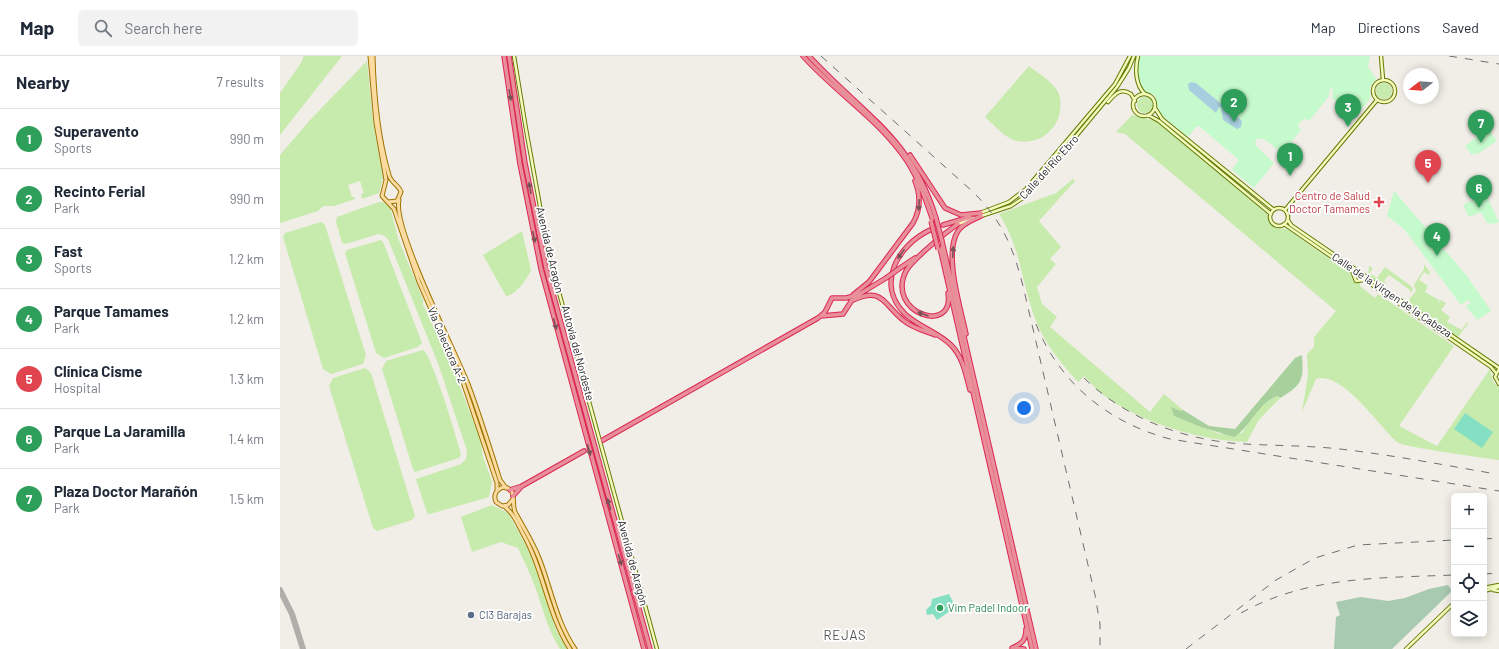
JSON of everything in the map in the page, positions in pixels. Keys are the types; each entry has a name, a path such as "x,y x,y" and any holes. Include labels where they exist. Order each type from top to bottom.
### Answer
{"highway":[{"name":"Autovía del Nordeste","path":"504,56 522,172 541,269 644,649"},
{"name":"Autovía del Nordeste","path":"509,56 527,171 546,268 650,649"},
{"path":"803,56 894,144 913,171 942,241 1036,649"},
{"path":"809,56 888,131 912,158 945,208 961,215 981,215"},
{"path":"888,131 916,169 930,199 933,220 939,249 949,301 942,312 933,316 926,316 916,311 909,304 904,294 903,285 905,274 911,264 934,244 958,224"},
{"path":"603,440 818,318 832,314 837,316 843,314 850,299 878,272 913,224 919,209 920,201 916,183 894,144"},
{"path":"973,373 953,269 952,249 959,229 968,221 981,215"},
{"path":"943,225 971,216"},
{"path":"930,230 912,242 899,256 893,269 892,284 896,300 906,314 947,342 961,360 981,428"},
{"path":"850,299 886,278 934,244"},
{"path":"939,249 1032,649"},
{"path":"818,318 828,307 832,298 838,297 850,299 868,294 880,297 907,323 947,342"},
{"path":"843,298 847,306"},
{"path":"828,307 832,314"},
{"path":"510,490 522,486 584,451"},
{"path":"513,498 522,486"},
{"path":"1020,595 1026,634 1021,643 1012,648 1024,649"}],"main road":[{"path":"370,56 376,123 386,180 382,191 382,196 388,202 395,202 399,200 401,195 400,190 389,177 375,87 373,56"},
{"name":"Avenida de Aragón","path":"514,56 549,256 657,649"},
{"name":"Calle del Río Ebro","path":"958,224 1009,202 1026,189 1115,84 1130,56"},
{"name":"Calle del Río Ebro","path":"958,224 971,216 981,215 1011,206 1026,196 1117,87 1129,68 1134,56"},
{"path":"1138,56 1137,78 1139,87 1145,94 1152,97 1155,108 1162,119 1274,210"},
{"path":"1382,56 1383,80"},
{"path":"1383,80 1393,84 1395,94 1392,99 1386,102 1377,100 1374,96 1373,88 1377,82 1383,80"},
{"path":"1092,118 1118,92 1124,90 1130,93 1135,101"},
{"path":"1145,94 1139,96 1135,101 1134,108 1138,113 1148,115 1159,121 1271,214 1271,218 1275,224 1284,224 1288,220 1288,215 1285,210 1280,208 1274,210 1271,214"},
{"path":"1285,210 1377,100"},
{"path":"1148,115 1155,108"},
{"path":"385,186 395,184"},
{"name":"Vía Colectora A-2","path":"399,200 397,207 422,280 468,384 500,480 506,488"},
{"name":"Vía Colectora A-2","path":"388,202 394,209 419,282 463,382 497,483 497,490"},
{"name":"Calle de la Virgen de la Cabeza","path":"1288,220 1291,225 1491,367 1496,373"},
{"name":"Calle de la Virgen de la Cabeza","path":"1284,224 1353,273 1365,279 1499,368"},
{"path":"1499,368 1495,379 1499,384"},
{"path":"570,649 554,617 533,553 513,516 504,506 496,502 495,495 497,490 506,488 510,490 513,498 513,507 539,556 561,623 575,649"},
{"path":"504,506 510,504 513,498"},
{"path":"1487,590 1499,586"},
{"path":"1487,589 1499,586"},
{"path":"1490,589 1499,591"},
{"path":"1406,649 1451,606"}],"green space":[{"path":"304,56 342,56 280,135 280,93 301,63"},
{"path":"1140,56 1370,56 1368,67 1376,79 1370,87 1370,99 1356,116 1332,98 1333,88 1330,89 1329,96 1309,121 1305,119 1300,122 1298,126 1301,130 1282,153 1264,139 1257,139 1255,143 1257,147 1274,163 1254,188 1232,170 1239,160 1199,126 1196,127 1188,137 1160,114 1155,96 1145,92 1141,88 1138,79 1138,64"},
{"path":"367,61 373,121 383,178 379,193 362,199 361,194 364,193 360,181 348,185 352,197 355,199 334,206 323,206 318,211 280,223 280,155 310,120"},
{"path":"1029,66 1048,80 1057,90 1061,106 1058,118 1051,130 1039,139 1025,142 1013,140 1004,135 985,117"},
{"path":"1384,83 1391,88 1392,91 1387,98 1384,99 1377,94 1376,91 1381,84"},
{"path":"1145,97 1151,99 1153,105 1151,111 1145,113 1139,111 1137,105 1139,99"},
{"path":"1132,115 1156,121 1266,211 1272,225 1278,228 1287,229 1351,274 1354,281 1360,283 1360,286 1375,298 1378,294 1454,346 1399,426 1437,446 1490,369 1493,382 1499,387 1499,460 1428,449 1397,442 1348,391 1337,383 1326,379 1316,379 1302,412 1308,375 1307,354 1314,347 1314,337 1336,311 1125,134 1116,132"},
{"path":"1488,129 1497,141 1476,155 1475,153 1472,155 1465,146"},
{"path":"1073,179 1075,181 1039,221 1061,247 1050,259 1056,264 1037,287 1042,304 1057,317 1050,327 1150,412 1164,394 1183,410 1174,416 1220,434 1242,433 1262,406 1272,398 1278,396 1280,398 1258,421 1247,442 1230,441 1193,434 1174,429 1137,415 1106,397 1084,376 1078,382 1059,360 1048,344 1043,336 1030,304 1012,239 999,214 1056,193"},
{"path":"1394,191 1467,276 1491,311 1477,320 1466,306 1471,303 1468,300 1461,305 1404,229 1387,216"},
{"path":"1483,195 1484,198 1487,197 1499,222 1492,224 1487,223 1481,212 1469,217 1463,205"},
{"path":"379,202 383,202 390,207 398,238 423,300 423,304 451,364 480,438 483,457 492,481 489,497 430,514 427,513 416,479 461,464 466,459 467,451 439,366 388,239 383,235 378,234 346,244 342,243 336,222 337,217"},
{"path":"321,222 325,225 366,355 363,364 331,374 323,369 283,237 285,233"},
{"path":"522,231 531,270 527,278 517,290 506,296 483,255"},
{"path":"381,240 384,244 422,343 418,347 384,358 376,353 345,253 347,250"},
{"path":"1424,264 1430,272 1429,275 1424,272 1419,280 1428,286 1425,292 1439,300 1440,299 1438,304 1441,300 1446,303 1441,310 1450,317 1447,322 1462,330 1467,322 1468,324 1458,337 1407,302 1416,291 1414,285 1424,269"},
{"path":"1369,266 1373,268 1370,273 1377,278 1385,267 1411,286 1413,289 1411,293 1410,290 1389,275 1384,281 1386,283 1384,286 1368,276"},
{"path":"423,350 427,355 438,381 461,454 459,458 415,472 382,369 386,361"},
{"path":"1302,355 1302,376 1297,385 1280,398 1278,396 1271,399 1260,409 1240,433 1234,437 1201,427 1174,416 1171,407 1180,411 1183,410 1209,426 1235,429 1295,358"},
{"path":"365,368 371,373 415,516 412,520 377,531 373,528 329,386 333,378"},
{"path":"1465,413 1493,432 1482,448 1454,429"},
{"path":"492,505 508,513 527,547 536,566 556,630 567,649 560,649 551,633 536,588 518,548 501,542 472,552 461,517"},
{"path":"1448,585 1451,592 1392,649 1334,649 1336,617 1340,615 1336,602 1361,597 1388,601 1405,598 1429,589"},
{"name":"Vim Padel Indoor","path":"949,594 953,602 950,611 937,620 933,614 927,615 926,610 931,605 932,599"}],"water":[{"path":"1191,82 1196,83 1242,121 1241,127 1237,129 1223,120 1221,107 1219,107 1216,113 1189,90 1188,84"}],"taxiway":[{"path":"280,590 292,614 303,649"}],"tunnel":[{"path":"584,451 602,441"}],"railway":[{"path":"821,56 972,191 991,213 1005,235 1015,259 1023,286 1095,595 1100,624 1100,649"},
{"path":"1449,56 1499,64"},
{"path":"1036,324 1058,365 1072,382 1089,398 1107,411 1127,423 1148,432 1170,439 1499,491"},
{"path":"1084,378 1099,391 1133,414 1171,430 1190,436 1231,443 1360,451 1496,474"},
{"path":"1487,539 1499,538"},
{"path":"1186,649 1276,580 1315,558 1358,545 1451,540"},
{"path":"1487,574 1499,573"},
{"path":"1241,613 1266,601 1292,592 1345,581 1451,575"}],"place":[{"name":"Recinto Ferial","path":"1234,122"},
{"name":"Fast","path":"1348,127"},
{"name":"Plaza Doctor Marañón","path":"1481,143"},
{"name":"Superavento","path":"1290,176"},
{"name":"Clínica Cisme","path":"1428,183"},
{"name":"Centro de Salud Doctor Tamames","path":"1379,202"},
{"name":"Parque La Jaramilla","path":"1479,208"},
{"name":"Parque Tamames","path":"1437,256"},
{"name":"Vim Padel Indoor","path":"940,608"},
{"name":"CI3 Barajas","path":"471,615"}],"district":[{"name":"REJAS","path":"845,635"}]}
